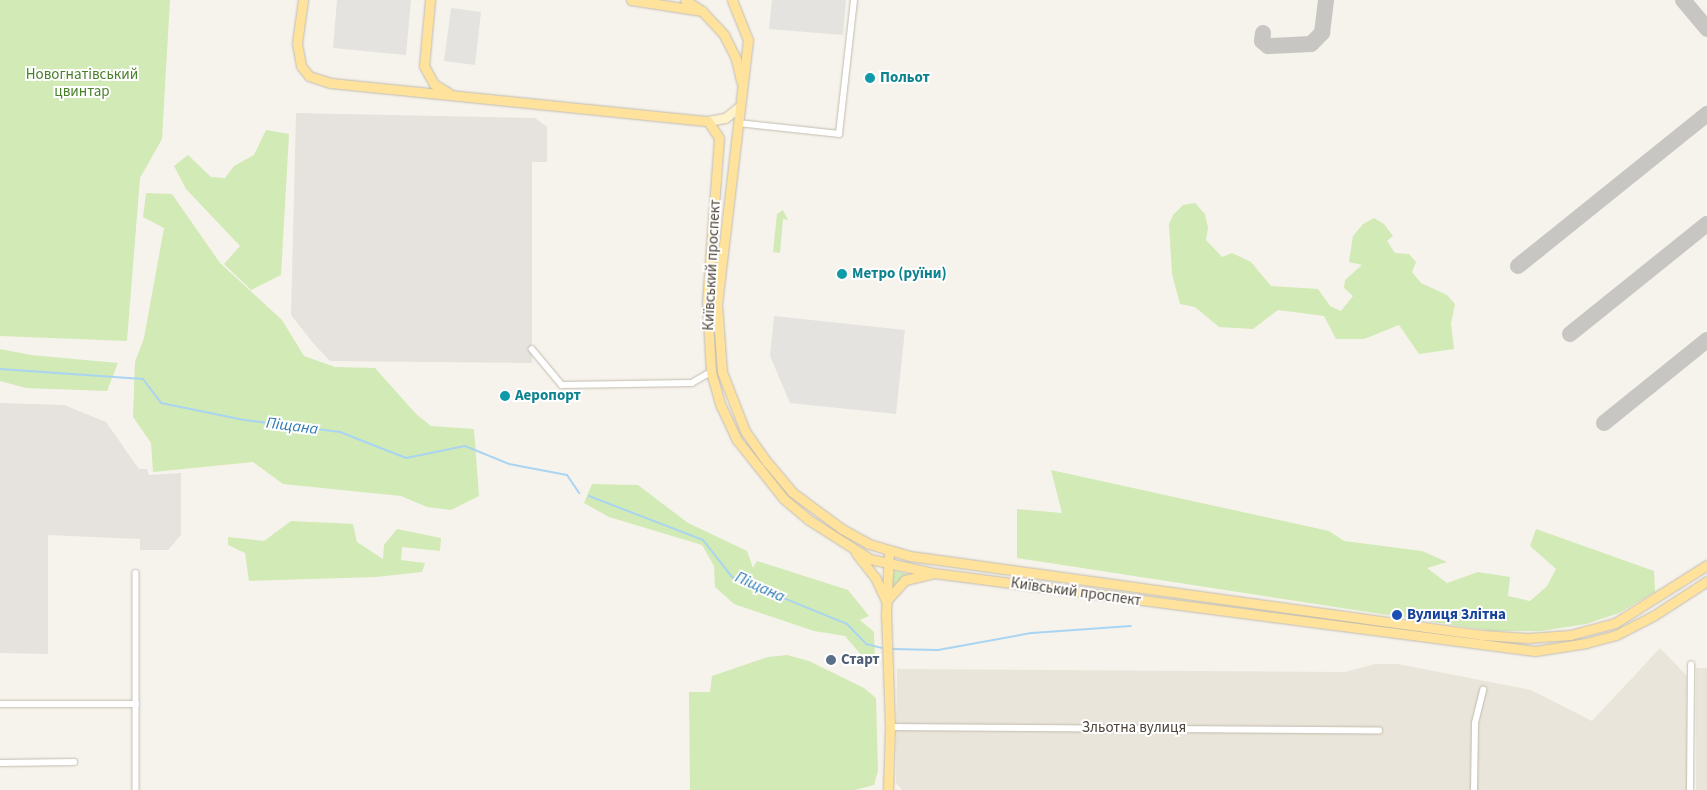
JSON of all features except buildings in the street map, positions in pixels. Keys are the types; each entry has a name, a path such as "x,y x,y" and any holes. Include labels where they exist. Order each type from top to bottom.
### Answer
{"main road":[{"path":"303,0 298,52 301,66 309,76 331,83 708,121 725,118 739,107"},
{"path":"430,0 424,66 434,84 451,95"},
{"path":"630,0 702,11"},
{"path":"686,0 702,11 730,46 741,84"},
{"name":"Київський проспект","path":"732,0 748,40 741,84 717,304 722,372 745,431 790,489 842,529 889,552 1482,635 1528,638 1570,635 1615,623 1707,565"},
{"name":"Київський проспект","path":"708,121 719,138 707,303 711,372 721,406 737,440 784,499 809,520 852,548 887,564 934,573 1535,651 1609,637 1653,616 1707,581"},
{"path":"809,520 816,510"},
{"path":"852,548 874,577 886,601"},
{"path":"888,790 890,727 886,601 889,552"},
{"path":"886,601 905,580 934,573"},
{"path":"1688,578 1698,586"}],"street":[{"path":"738,123 839,134 854,0"},
{"path":"532,349 562,385 692,383 711,372"},
{"path":"136,573 136,790"},
{"path":"1690,790 1691,665"},
{"path":"1474,790 1475,723 1483,690"},
{"path":"0,704 136,704"},
{"name":"Зльотна вулиця","path":"890,727 1379,730"},
{"path":"0,763 74,762"}],"shaded area":[{"path":"337,0 411,0 406,55 333,48"},
{"path":"772,0 846,0 843,35 769,29"},
{"path":"451,8 481,12 475,65 444,61"},
{"path":"296,113 535,118 547,127 547,162 532,162 532,363 330,361 313,343 291,315"},
{"path":"774,316 905,330 896,414 790,403 770,356"},
{"path":"0,403 64,405 106,422 139,469 147,469 149,475 181,473 181,535 168,550 140,550 140,539 48,535 48,654 0,653"},
{"path":"1660,648 1687,676 1687,790 902,790 896,783 897,669 1345,672 1375,664 1398,664 1531,690 1592,721"},
{"path":"1696,668 1707,668 1707,790 1696,790"}],"green space":[{"name":"Новогнатівський цвинтар","path":"0,0 170,0 162,139 140,178 127,341 0,336"},
{"path":"266,130 289,134 281,275 251,290 224,264 240,246 186,189 174,166 188,155 211,177 225,178 234,166 254,155"},
{"path":"146,193 172,194 220,263 282,320 304,356 335,367 375,368 416,414 431,426 474,429 479,496 451,510 427,507 401,496 283,484 253,462 153,472 151,443 133,417 135,362 144,338 164,228 143,217"},
{"path":"1195,203 1205,214 1208,228 1206,240 1222,257 1232,253 1251,262 1271,286 1318,289 1330,306 1341,311 1353,296 1344,288 1345,280 1362,265 1349,262 1353,236 1363,224 1374,218 1384,224 1393,236 1387,241 1395,253 1409,254 1416,262 1412,272 1421,283 1447,295 1455,304 1451,324 1454,349 1419,354 1399,325 1364,339 1336,339 1324,316 1278,310 1253,329 1219,327 1195,307 1180,304 1172,274 1169,224 1173,215 1183,205"},
{"path":"783,210 788,220 783,219 780,253 773,252 777,214"},
{"path":"0,349 31,355 118,363 107,391 26,388 0,381"},
{"path":"1051,470 1329,531 1344,541 1422,551 1447,562 1427,568 1447,583 1478,572 1510,577 1508,596 1530,601 1547,586 1556,569 1530,546 1536,529 1654,571 1655,592 1619,613 1586,624 1541,631 1492,631 1017,558 1017,509 1062,513"},
{"path":"592,484 638,485 688,523 747,551 753,568 757,561 848,590 869,616 860,620 874,632 875,661 868,663 845,636 814,631 734,604 715,587 714,566 702,545 609,517 584,503"},
{"path":"291,521 353,524 357,542 383,559 384,545 397,529 441,538 440,551 402,547 401,560 425,563 422,572 376,577 249,581 245,553 228,545 228,537 264,541"},
{"path":"894,572 908,574 892,587"},
{"path":"787,655 809,661 864,688 876,698 878,771 874,785 855,790 690,790 689,692 710,692 712,676 768,657"}],"waterway":[{"name":"Піщана","path":"0,369 143,379 161,403 244,420 340,432 406,458 465,446 509,464 567,475 579,493"},
{"name":"Піщана","path":"589,496 703,540 732,577 847,624 866,644 882,648"},
{"name":"Піщана","path":"892,649 938,650 1032,633 1131,626"}],"taxiway":[{"path":"1263,33 1262,41 1268,46 1311,44 1322,33 1326,0"},
{"path":"1683,0 1707,29"},
{"path":"1518,266 1707,114"},
{"path":"1570,334 1707,224"},
{"path":"1604,423 1707,340"}],"place":[{"name":"Польот","path":"870,78"},
{"name":"Метро (руїни)","path":"842,274"},
{"name":"Аеропорт","path":"505,396"},
{"name":"Вулиця Злітна","path":"1397,615"},
{"name":"Старт","path":"831,660"}]}
